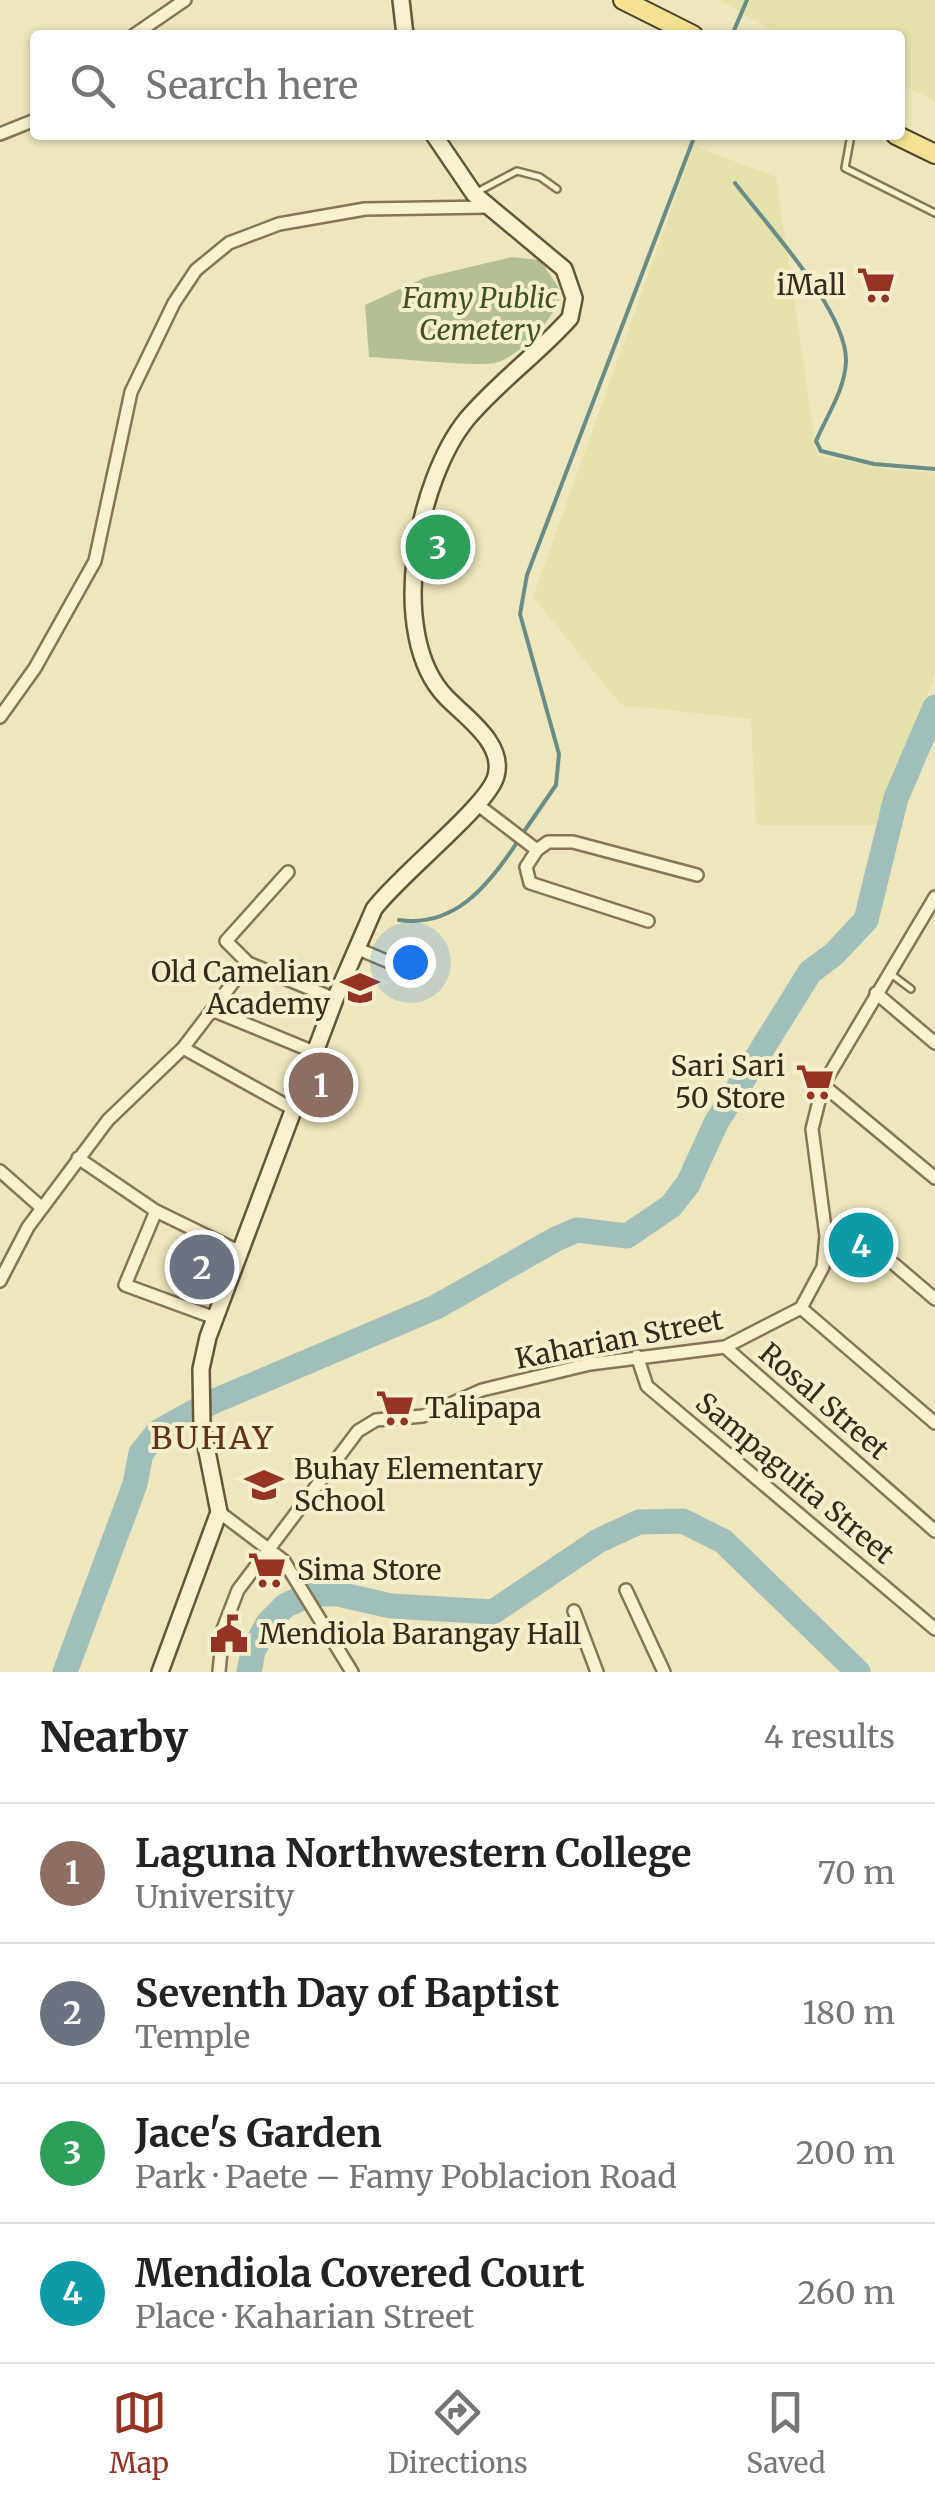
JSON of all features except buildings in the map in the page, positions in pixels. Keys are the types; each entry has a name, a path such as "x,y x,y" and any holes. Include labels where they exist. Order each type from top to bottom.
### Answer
{"main road":[{"path":"401,0 404,30"},
{"path":"622,0 683,30"},
{"path":"905,139 935,154"},
{"path":"160,1672 219,1512 202,1426 200,1387 215,1318 238,1251 334,1000 374,909 394,880 478,806 496,779 495,750 440,691 421,651 414,619 418,538 450,444 466,420 570,318 574,298 564,269 474,194 437,140"}],"street":[{"path":"141,30 185,0"},
{"path":"0,134 30,122"},
{"path":"0,716 35,668 95,561 131,392 174,303 196,270 229,243 279,224 364,210 488,207"},
{"path":"478,806 537,850"},
{"path":"648,921 530,883 526,868 537,850 548,842 573,842 698,875"},
{"path":"288,872 226,941 248,963 334,1000"},
{"path":"935,897 824,1085 812,1129 826,1236 823,1267 800,1308 935,1423"},
{"path":"356,948 410,971"},
{"path":"0,1281 42,1208 78,1158 108,1120 183,1048 248,963"},
{"path":"876,992 935,1044"},
{"path":"212,1010 314,1052"},
{"path":"183,1048 294,1109"},
{"path":"824,1085 935,1178"},
{"path":"78,1158 156,1211 238,1251"},
{"path":"0,1171 42,1208"},
{"path":"156,1211 125,1285 215,1318"},
{"path":"894,1264 935,1299"},
{"name":"Kaharian Street","path":"270,1547 358,1431 376,1420 422,1416 453,1406 482,1390 637,1356 724,1348 800,1308"},
{"name":"Rosal Street","path":"724,1348 935,1531"},
{"name":"Sampaguita Street","path":"637,1356 647,1386 935,1629"},
{"path":"219,1512 270,1547 288,1567 352,1672"},
{"path":"220,1672 223,1629 238,1590 270,1547"},
{"path":"626,1590 664,1672"},
{"path":"574,1610 597,1672"}],"lane":[{"path":"849,140 845,168 935,214"},
{"path":"474,194 517,171 540,176 557,189"},
{"path":"892,974 911,989"}],"shaded area":[{"path":"720,0 935,0 935,101 905,86 905,30 771,30"},
{"path":"694,146 776,177 817,455 890,470 935,473 935,675 875,825 756,825 751,719 621,705 533,597"}],"green space":[{"name":"Famy Public Cemetery","path":"512,257 540,260 561,291 546,323 516,352 485,364 369,357 365,305 424,278"}],"waterway":[{"path":"734,30 747,0"},
{"path":"523,833 556,785 559,754 520,614 527,575 693,140"},
{"path":"735,183 802,269 843,341 845,372 816,441 821,451 874,464 935,469"},
{"path":"65,1672 135,1484 141,1453 158,1432 210,1403 436,1307 556,1239 577,1230 627,1236 671,1206 688,1184 716,1123 810,972 834,954 866,920 896,798 935,707"},
{"path":"399,920 419,921 453,911 481,889 516,844"},
{"path":"249,1672 253,1651 268,1623 286,1605 312,1594 338,1594 391,1606 493,1612 598,1541 639,1522 683,1521 723,1541 858,1672"}],"place":[{"name":"iMall","path":"876,285"},
{"name":"Jace's Garden","path":"438,547"},
{"name":"Old Camelian Academy","path":"360,988"},
{"name":"Sari Sari 50 Store","path":"815,1082"},
{"name":"Laguna Northwestern College","path":"321,1085"},
{"name":"Mendiola Covered Court","path":"861,1245"},
{"name":"Seventh Day of Baptist","path":"202,1267"},
{"name":"Talipapa","path":"395,1408"},
{"name":"Buhay Elementary School","path":"264,1485"},
{"name":"Sima Store","path":"267,1570"},
{"name":"Mendiola Barangay Hall","path":"229,1634"}],"district":[{"name":"BUHAY","path":"213,1438"}]}
